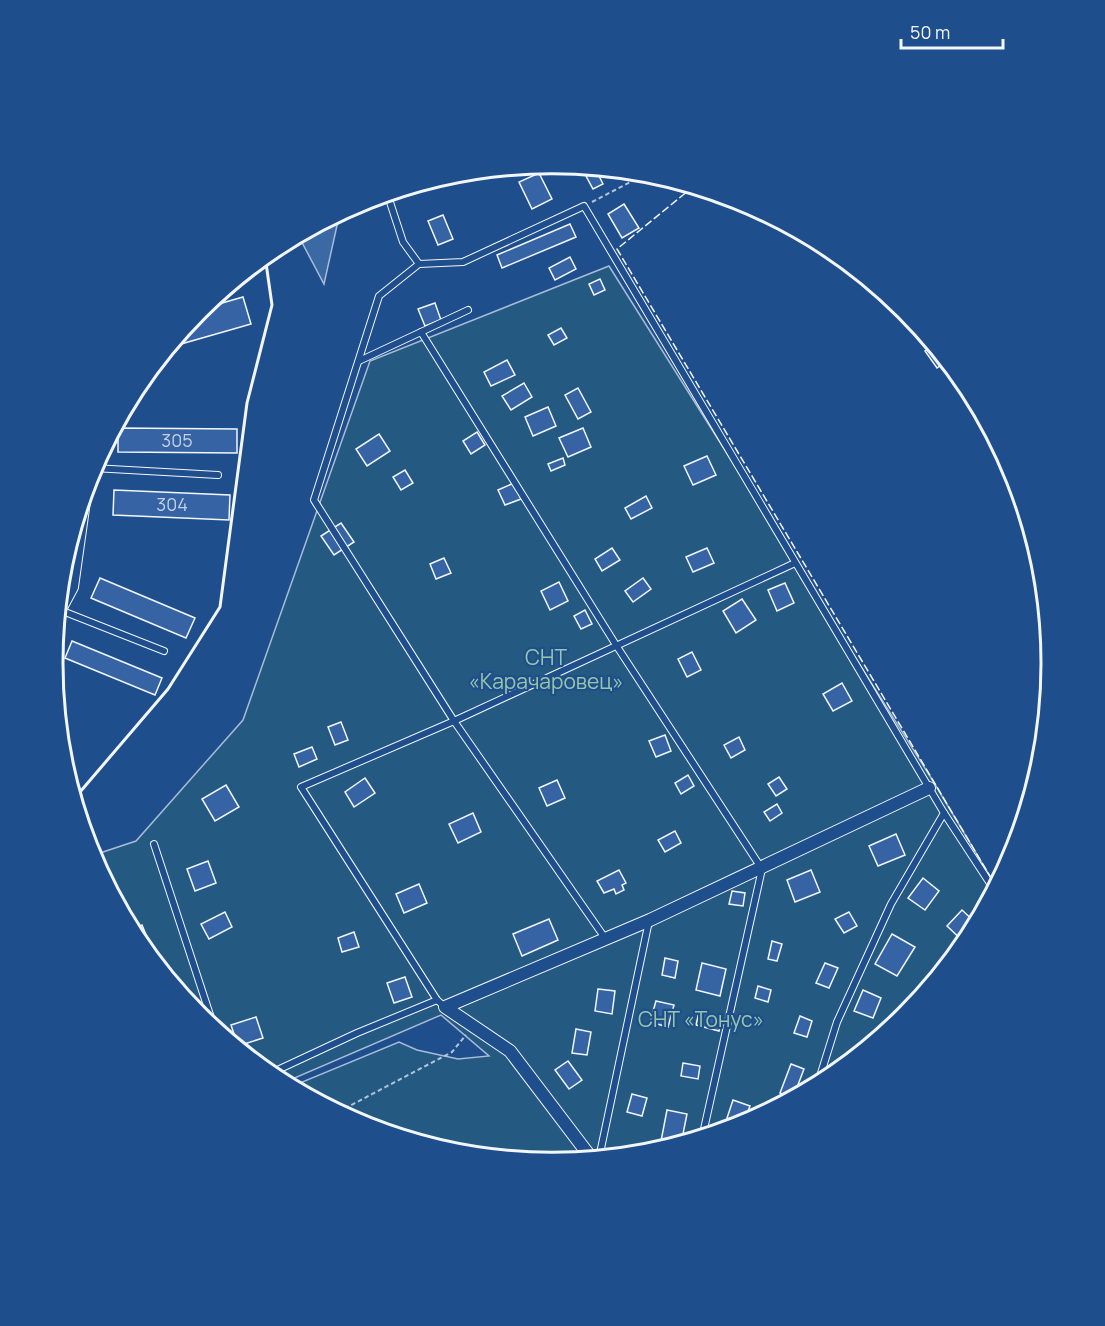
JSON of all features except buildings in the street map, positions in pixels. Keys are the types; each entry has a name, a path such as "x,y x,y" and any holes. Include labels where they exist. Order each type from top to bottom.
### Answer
{"street":[{"path":"67,596 72,587 78,544"},
{"path":"441,1003 650,920 929,788"},
{"path":"441,1003 510,1051 586,1151"}],"lane":[{"path":"390,201 403,242 419,264"},
{"path":"605,938 454,722 314,500 379,296 419,264 463,262 584,206 929,788 990,883"},
{"path":"359,361 468,310"},
{"path":"421,332 616,645 762,869 704,1129"},
{"path":"103,469 218,476"},
{"path":"279,1069 357,1033 441,1003 301,787 454,722 795,563"},
{"path":"65,615 164,651"},
{"path":"822,1072 837,1022 891,904 944,813"},
{"path":"154,844 209,1012"},
{"path":"600,1150 650,920"}],"path":[{"path":"584,206 633,181"},
{"path":"347,1107 452,1052 473,1026"}],"green space":[{"name":"СНТ «Карачаровец»","path":"609,266 933,781 992,880 960,935 921,986 875,1031 824,1070 797,1087 769,1102 710,1127 648,1143 616,1148 585,1151 520,1151 457,1143 426,1136 365,1115 301,1083 399,1042 417,1050 458,1059 489,1056 441,1015 294,1078 255,1051 206,1009 164,961 129,908 101,853 136,841 243,720 370,361"}],"shaded area":[{"path":"337,223 324,284 302,243"}],"fence":[{"path":"686,192 617,249 992,880"}],"wall":[{"path":"80,791 168,689 220,607 247,403 272,305 267,267"}],"park label":[{"name":"СНТ «Тонус»","path":"701,1020"}]}
